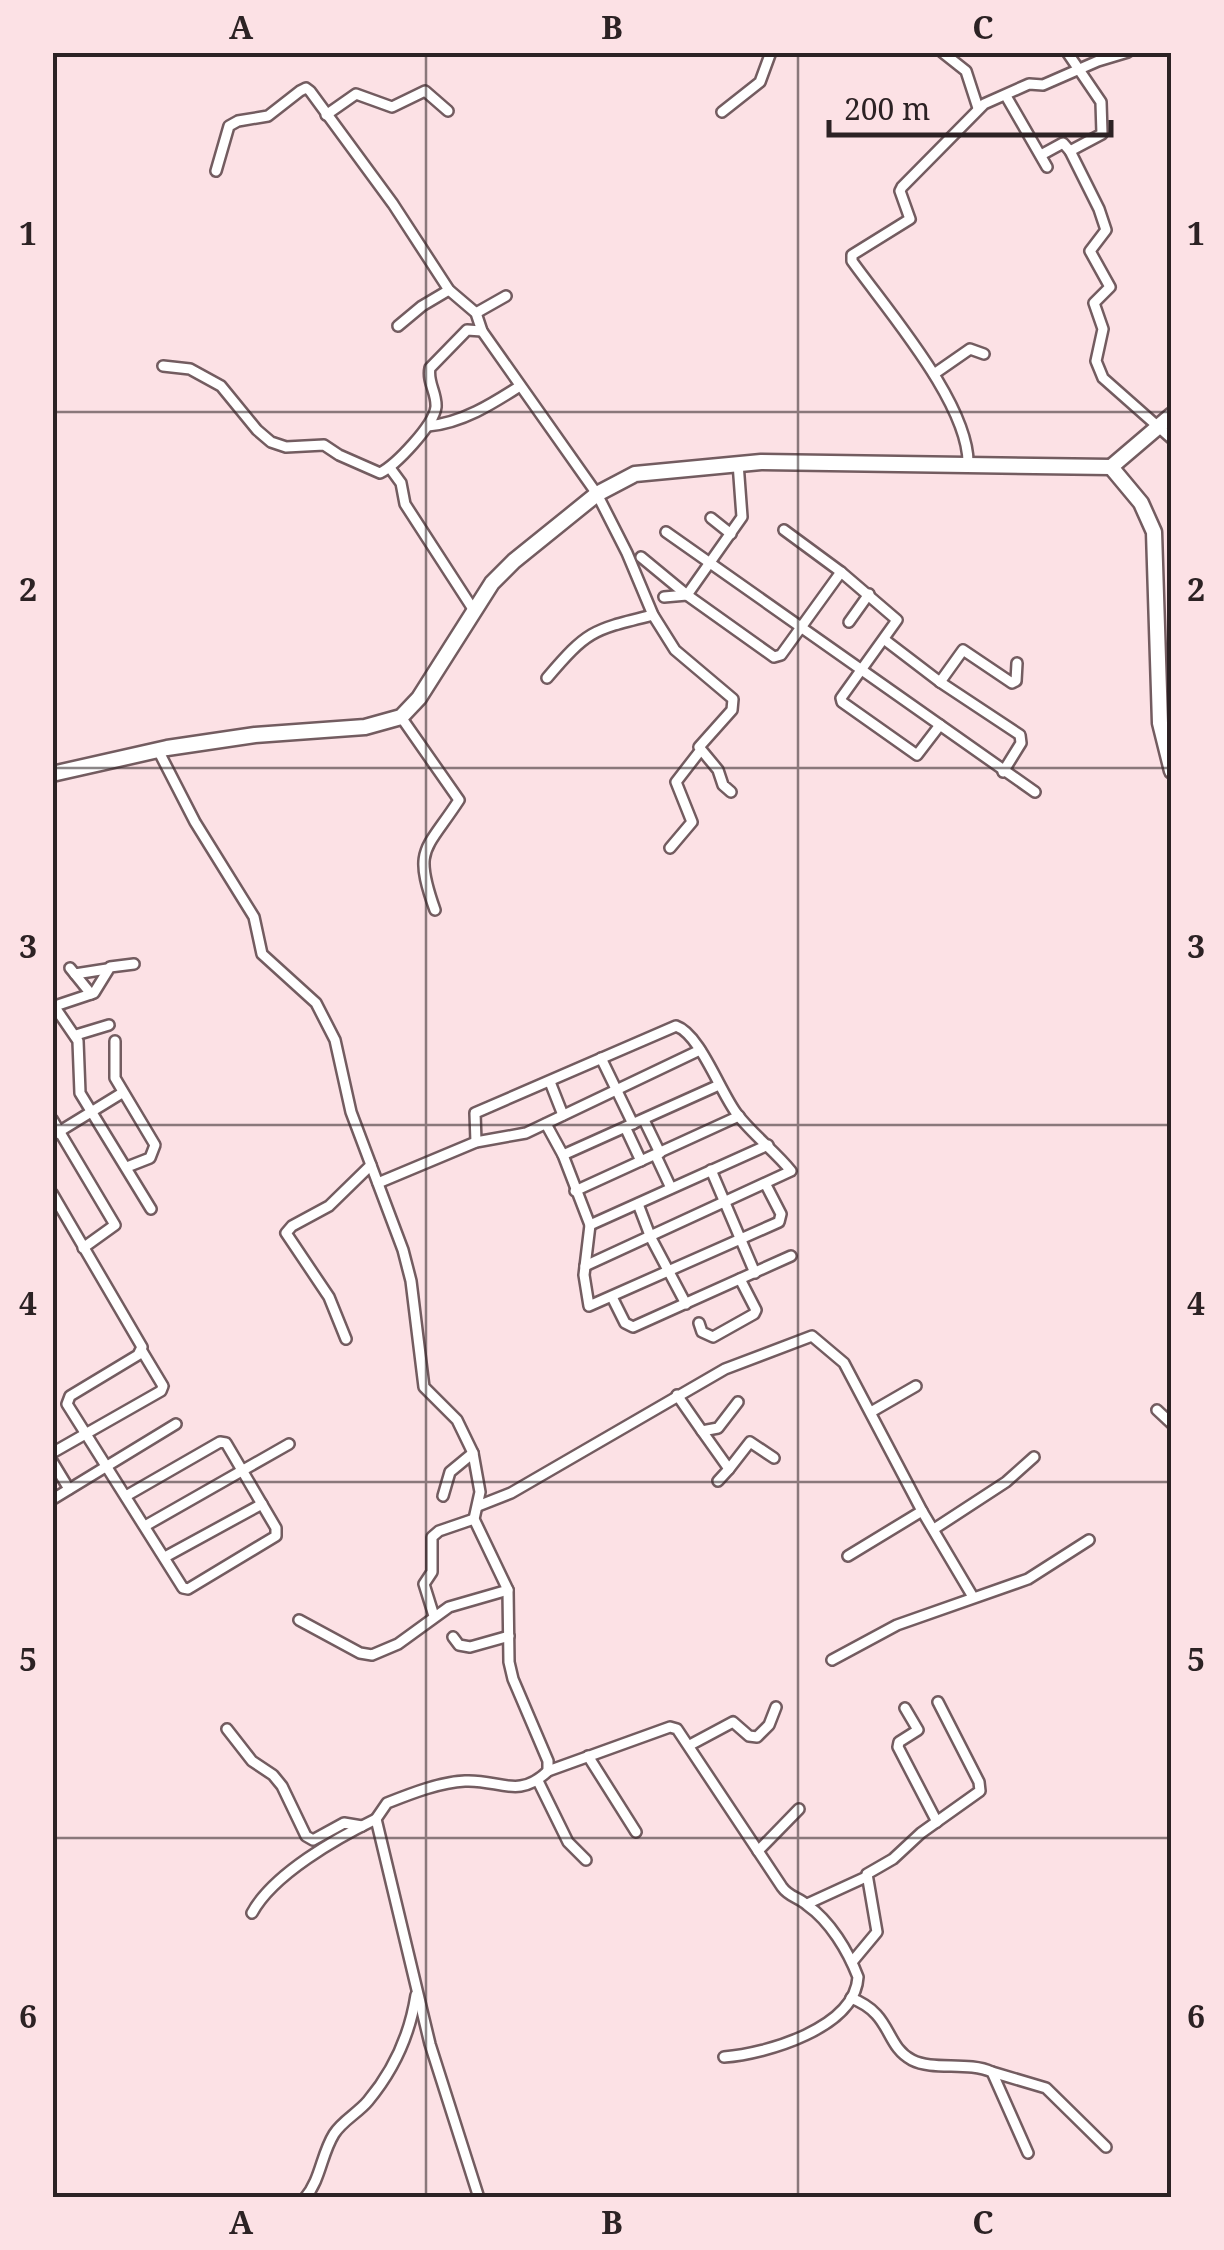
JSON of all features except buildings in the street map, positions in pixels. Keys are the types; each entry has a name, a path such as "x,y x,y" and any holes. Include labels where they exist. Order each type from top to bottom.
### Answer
{"main road":[{"path":"52,774 158,750 255,735 364,728 401,717 418,698 473,609 514,561 597,494 635,474 738,463 1111,466 1172,415"},
{"path":"1111,466 1141,502 1151,523 1162,598 1160,723 1172,772"}],"street":[{"path":"722,112 760,82 772,52"},
{"path":"942,52 966,72 978,108"},
{"path":"1068,52 1101,102 1103,131 1098,138 1070,152"},
{"path":"968,466 967,439 934,374 851,256 910,219 902,187 978,108 1029,84 1043,86 1128,52"},
{"path":"216,170 229,126 268,116 306,88 393,204 449,290 476,314 482,330 597,494 627,553 652,616 679,655 734,700 732,710 701,743 700,751 676,782 692,822 670,848"},
{"path":"326,115 356,94 392,106 425,91 448,111"},
{"path":"1006,96 1048,166"},
{"path":"1041,155 1062,144 1070,152 1106,230 1090,251 1110,287 1094,304 1103,329 1097,367 1118,392 1172,439"},
{"path":"398,326 449,290"},
{"path":"476,314 506,296"},
{"path":"163,366 190,369 222,386 257,430 279,446 324,445 380,473 390,468 428,426 436,403 428,375 430,368 467,330 482,330"},
{"path":"934,374 970,349 984,354"},
{"path":"428,426 484,410 520,386"},
{"path":"664,597 687,595 732,534 743,510 738,463"},
{"path":"390,468 401,483 405,504 473,609"},
{"path":"712,518 732,534"},
{"path":"784,530 897,620 841,698 842,702 917,754 921,754 940,726"},
{"path":"666,532 1035,792"},
{"path":"641,557 774,657 781,655 841,572"},
{"path":"849,622 868,594"},
{"path":"547,678 579,640 590,633 652,616"},
{"path":"885,640 1020,735 1022,742 1003,772"},
{"path":"940,682 963,650 1012,683 1016,681 1017,662"},
{"path":"401,717 459,800 422,856 423,876 435,910"},
{"path":"158,750 195,822 250,910 262,954 304,990 328,1025 350,1112 411,1280 424,1387 457,1420 473,1454 480,1492 474,1518 508,1590 513,1679 548,1760 548,1771"},
{"path":"700,751 731,792"},
{"path":"91,994 73,971 134,964"},
{"path":"107,970 91,994 54,1004 76,1036 78,1087 151,1208"},
{"path":"76,1036 109,1025"},
{"path":"474,1142 475,1113 678,1025 700,1050 738,1116 792,1171 585,1266"},
{"path":"115,1040 113,1068 122,1092 155,1145 150,1158 126,1167"},
{"path":"378,1183 474,1142 516,1136 546,1124 700,1050"},
{"path":"601,1058 641,1161"},
{"path":"550,1082 562,1116"},
{"path":"563,1155 719,1085"},
{"path":"56,1134 122,1092"},
{"path":"575,1192 738,1116"},
{"path":"52,1119 56,1134 114,1225 84,1248"},
{"path":"644,1120 670,1188"},
{"path":"546,1124 563,1155 590,1224 585,1266 588,1306 781,1220 766,1185"},
{"path":"590,1224 768,1145"},
{"path":"346,1339 329,1297 286,1233 329,1206 372,1165"},
{"path":"710,1170 754,1273"},
{"path":"52,1193 57,1210 84,1248 162,1388 52,1453"},
{"path":"638,1204 686,1304"},
{"path":"612,1297 625,1323 633,1327 791,1256"},
{"path":"699,1322 702,1332 712,1338 754,1314 756,1310 740,1279"},
{"path":"478,1506 512,1493 725,1369 807,1336 819,1339 844,1363 972,1597"},
{"path":"126,1496 220,1442 230,1448 276,1528 276,1536 188,1589 183,1588 68,1404 70,1396 142,1351"},
{"path":"871,1412 916,1386"},
{"path":"677,1394 729,1469"},
{"path":"702,1431 718,1428 738,1402"},
{"path":"1156,1410 1172,1424"},
{"path":"52,1499 176,1424"},
{"path":"718,1481 750,1442 774,1458"},
{"path":"145,1526 290,1444"},
{"path":"443,1496 450,1472 473,1454"},
{"path":"934,1529 1006,1482 1034,1457"},
{"path":"52,1462 69,1489"},
{"path":"165,1557 262,1504"},
{"path":"848,1556 922,1511"},
{"path":"434,1616 424,1584 432,1572 432,1537 474,1518"},
{"path":"832,1660 898,1625 1028,1579 1088,1540"},
{"path":"299,1620 360,1653 372,1655 398,1644 448,1606 508,1590"},
{"path":"453,1637 459,1645 470,1647 509,1636"},
{"path":"807,1904 866,1877 978,1794 980,1788 938,1702"},
{"path":"690,1745 733,1722 756,1737 769,1725 776,1707"},
{"path":"906,1708 918,1730 899,1742 898,1747 937,1822"},
{"path":"252,1912 265,1892 286,1875 376,1819 387,1803 456,1782 510,1788 538,1781 548,1771 670,1727 678,1728 787,1894 807,1904 840,1941 858,1982 851,1998 800,2039 788,2045 724,2057"},
{"path":"227,1729 252,1762 273,1774 282,1786 306,1836 313,1840 344,1823 362,1826"},
{"path":"588,1756 636,1832"},
{"path":"538,1781 568,1842 586,1860"},
{"path":"758,1851 800,1809"},
{"path":"376,1819 430,2044 479,2198"},
{"path":"852,1962 877,1932 866,1877"},
{"path":"305,2198 318,2180 318,2170 336,2131 367,2103 394,2062 412,2017 417,1986"},
{"path":"851,1998 878,2013 897,2047 911,2060 992,2072 1046,2088 1106,2147"},
{"path":"992,2072 1028,2153"}]}
